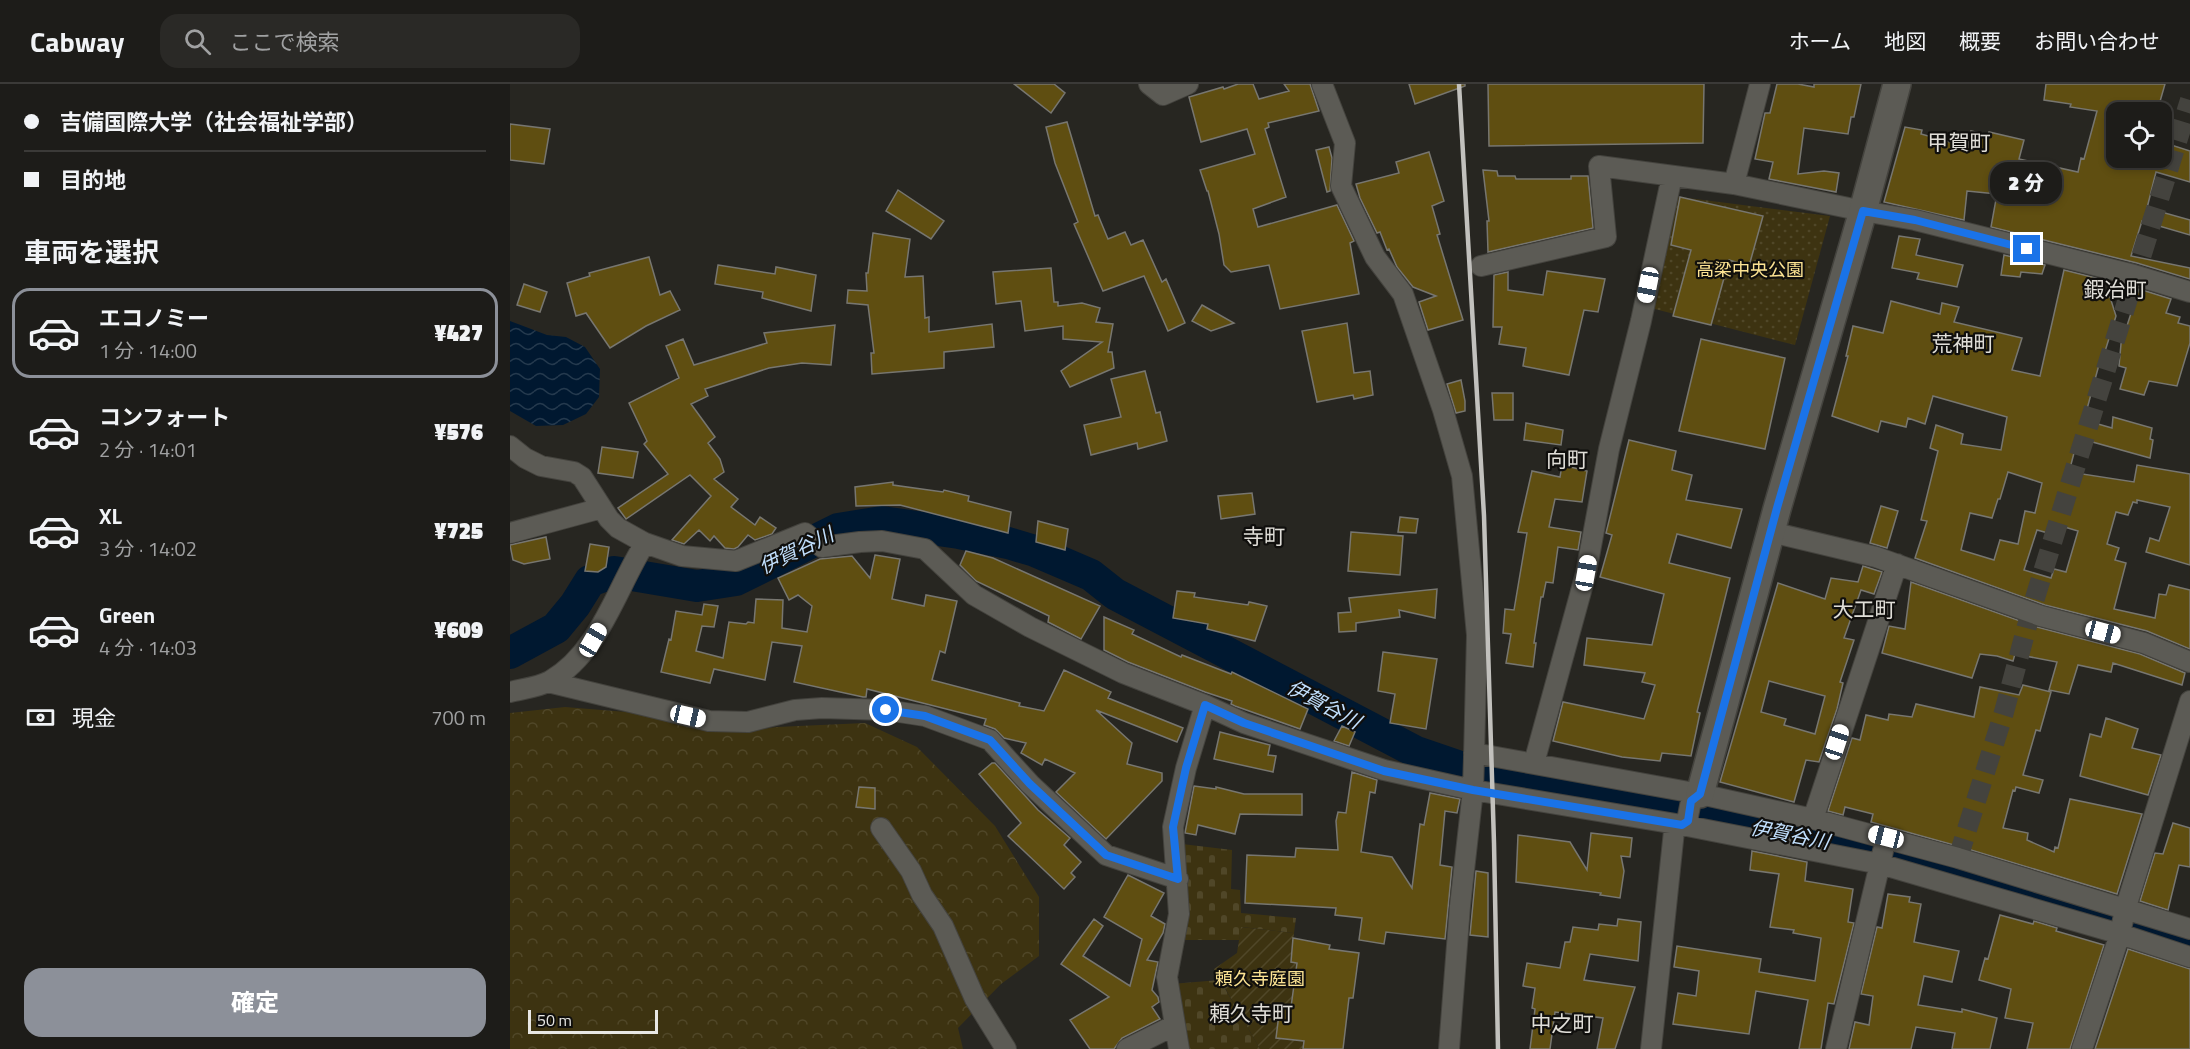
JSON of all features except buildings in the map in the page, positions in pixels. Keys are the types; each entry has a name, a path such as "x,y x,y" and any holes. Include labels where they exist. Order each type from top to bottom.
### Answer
{"street":[{"path":"1149,84 1163,94 1188,84"},
{"path":"1322,84 1345,143 1341,186 1375,257 1403,294 1443,410 1462,476 1477,634 1473,790 1460,906 1449,1049"},
{"path":"1734,184 1760,84"},
{"path":"1651,1049 1674,831 1690,810 1863,211 1897,84"},
{"path":"1481,267 1606,237 1599,165 1734,184 1915,220 2134,275 2190,292"},
{"path":"1534,762 1586,573 1609,448 1641,321 1672,176"},
{"path":"510,446 525,458 541,466 574,472 582,477 618,528 642,548 682,556 735,561 805,533 822,547 882,541 925,549 974,595 1030,627 1123,673 1244,723 1384,771 1473,790 1813,819 1883,851 2015,890 2125,911 2190,929"},
{"path":"510,533 602,508"},
{"path":"1771,532 1876,557 2041,616 2144,644 2190,662"},
{"path":"510,692 548,682 570,666 593,640 642,548"},
{"path":"1813,819 1897,564"},
{"path":"548,682 709,721 747,722 795,710 822,708 886,710 925,716 990,740 1030,784 1106,855 1178,879"},
{"path":"2082,1049 2190,701"},
{"path":"1179,1049 1173,1026 1167,977 1179,914 1173,827 1186,768 1205,705"},
{"path":"1474,755 1534,762 1690,810 1883,851 2015,890 2190,957"},
{"path":"881,828 911,871 922,895 944,926 975,999 1006,1049"},
{"path":"1836,1049 1883,851"},
{"path":"1127,1049 1173,1026"}],"green space":[{"name":"高梁中央公園","path":"1672,196 1830,216 1795,345 1651,308"},
{"path":"565,707 626,712 704,729 740,732 777,727 865,723 917,747 995,826 1039,897 1039,956 1001,984 958,1028 963,1049 510,1049 510,713"},
{"path":"1182,844 1232,850 1231,889 1240,890 1241,913 1296,918 1294,933 1242,927 1239,940 1177,940"},
{"name":"頼久寺庭園","path":"1241,927 1294,933 1291,962 1297,963 1294,986 1327,990 1307,1009 1280,1006 1276,1038 1304,1041 1303,1049 1260,1049 1214,969 1237,953"},
{"path":"1220,980 1260,1049 1186,1049 1171,984"}],"water":[{"path":"510,321 547,335 566,337 585,347 600,369 599,397 586,414 563,425 536,426 510,411"}],"waterway":[{"name":"伊賀谷川","path":"510,653 556,628 575,605 590,581 614,572 697,586 736,580 838,529 882,522 959,533 1035,551 1091,575 1115,594 1416,752 1457,766 1501,777 1658,805 1905,856 2190,944"}],"tunnel":[{"path":"1958,858 2004,712 2031,611 2190,100"}],"railway":[{"path":"1459,84 1484,516 1498,1049"}],"district":[{"name":"甲賀町","path":"1959,142"},
{"name":"鍜冶町","path":"2115,289"},
{"name":"荒神町","path":"1963,343"},
{"name":"向町","path":"1567,459"},
{"name":"寺町","path":"1264,536"},
{"name":"大工町","path":"1864,609"},
{"name":"頼久寺町","path":"1251,1013"},
{"name":"中之町","path":"1562,1023"}],"route":[{"path":"886,710 925,716 990,740 1030,784 1106,855 1178,879 1173,827 1186,768 1205,705 1244,723 1384,771 1473,790 1682,825 1688,821 1691,801 1700,794 1777,508 1863,211 1915,220 2027,249"}]}
